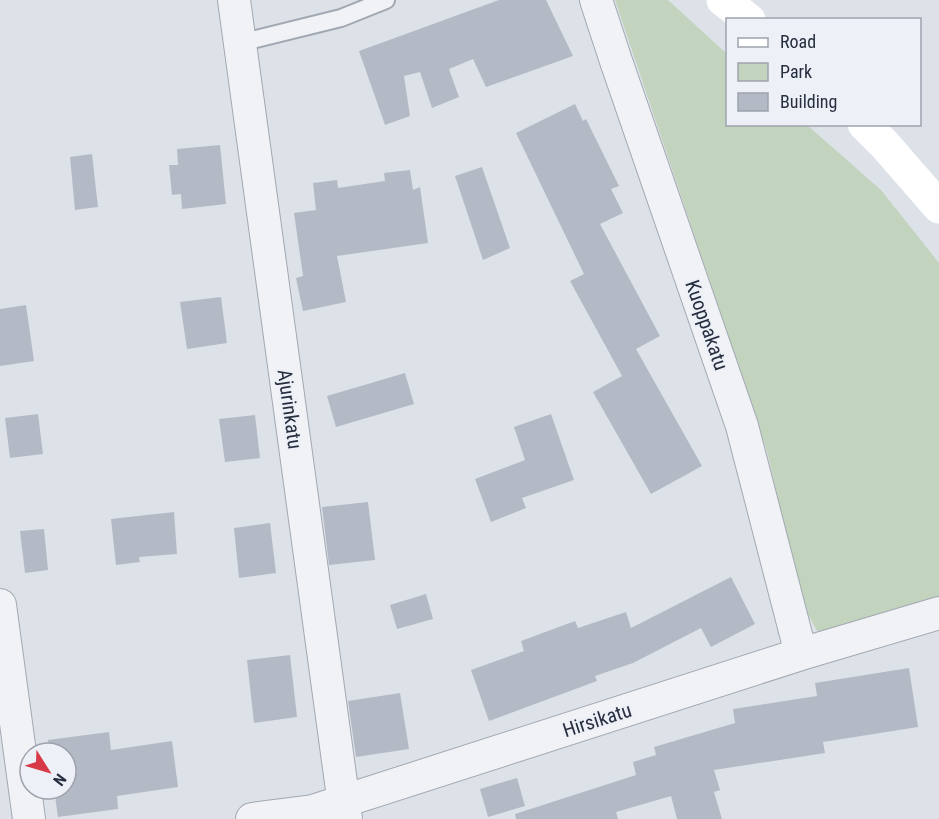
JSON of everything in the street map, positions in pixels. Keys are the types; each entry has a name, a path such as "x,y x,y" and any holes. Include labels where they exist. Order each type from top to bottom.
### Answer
{"street":[{"name":"Ajurinkatu","path":"234,0 345,810"},
{"name":"Kuoppakatu","path":"596,0 742,426 801,654"},
{"path":"723,0 746,18"},
{"path":"866,126 939,207"},
{"path":"0,605 29,819"},
{"name":"Hirsikatu","path":"252,819 313,811 345,810 801,654 939,613"}],"lane":[{"path":"240,43 341,18 386,0"}],"green space":[{"path":"615,0 668,0 726,53 726,126 808,126 881,190 939,263 939,602 839,637 817,631 802,603 767,451"}],"building":[{"path":"499,0 546,0 573,56 486,87 473,59 449,69 459,97 432,108 420,72 404,76 410,116 385,125 359,51"},
{"path":"575,104 583,121 586,119 619,186 611,189 623,213 600,224 660,336 636,349 702,466 651,494 593,392 622,376 570,281 584,274 516,133"},
{"path":"220,145 226,204 182,209 181,194 172,195 169,165 178,165 177,149"},
{"path":"92,154 98,207 75,210 70,157"},
{"path":"482,167 510,248 483,260 455,176"},
{"path":"410,170 413,190 420,187 428,243 337,256 346,302 303,311 296,278 303,276 294,213 316,210 313,183 337,180 338,188 385,181 384,173"},
{"path":"221,297 227,343 187,349 180,302"},
{"path":"26,305 34,361 0,366 0,309"},
{"path":"405,373 414,404 336,427 327,396"},
{"path":"38,414 43,454 10,458 5,418"},
{"path":"551,414 574,480 522,498 526,508 491,522 475,479 525,460 514,427"},
{"path":"255,415 260,458 225,462 219,419"},
{"path":"368,502 375,560 329,565 322,507"},
{"path":"174,512 177,554 139,557 140,562 116,565 111,519"},
{"path":"270,523 276,573 239,578 234,528"},
{"path":"44,529 48,570 25,573 20,531"},
{"path":"731,577 755,624 711,647 701,628 633,663 595,676 597,681 489,721 471,670 524,651 521,641 575,621 578,628 626,612 631,628"},
{"path":"426,594 433,619 397,629 390,605"},
{"path":"290,655 297,717 254,723 247,660"},
{"path":"909,668 918,727 823,742 825,753 714,770 720,790 714,792 722,819 677,819 671,796 616,812 618,819 516,819 515,814 636,775 633,762 656,755 654,747 735,723 733,709 817,696 815,683"},
{"path":"400,693 409,749 356,757 348,701"},
{"path":"109,732 111,750 172,741 178,787 117,796 118,809 58,817 56,801 78,801 78,741 48,740"},
{"path":"517,778 525,806 488,817 480,789"}]}
